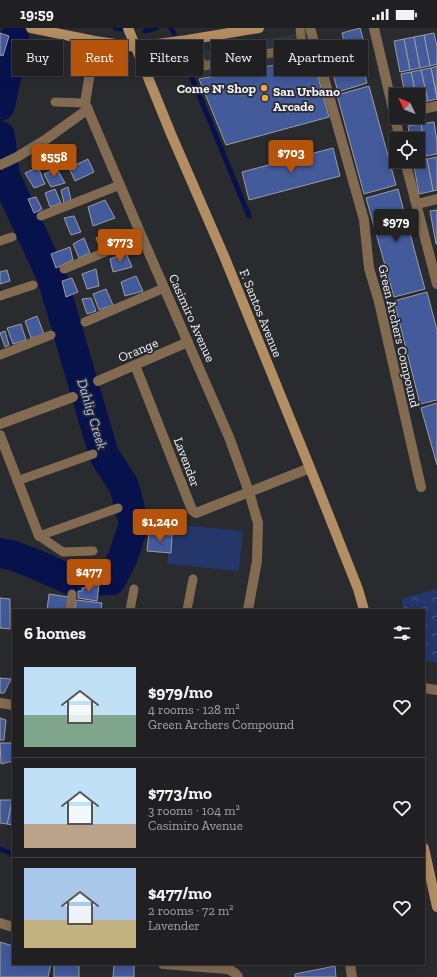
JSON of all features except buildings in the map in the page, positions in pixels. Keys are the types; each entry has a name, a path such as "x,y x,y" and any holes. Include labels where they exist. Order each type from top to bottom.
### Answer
{"street":[{"path":"31,28 90,40"},
{"name":"F. Santos Avenue","path":"128,28 136,47"},
{"path":"187,40 259,28"},
{"name":"Green Archers Compound","path":"310,28 364,220 369,268 379,302 420,487"},
{"path":"374,28 389,88"},
{"path":"128,46 136,47"},
{"path":"0,165 17,157 45,140 87,106 91,76"},
{"name":"F. Santos Avenue","path":"148,76 310,468 358,589 364,609"},
{"name":"Casimiro Avenue","path":"87,106 229,437 250,492 258,523 257,561 248,609"},
{"path":"425,109 437,106"},
{"path":"408,168 437,284"},
{"path":"416,204 437,199"},
{"name":"Orange","path":"98,381 188,342"},
{"name":"Lavender","path":"135,365 192,510 196,513 250,492"},
{"path":"0,424 73,398"},
{"path":"0,435 39,536"},
{"path":"250,492 310,468"},
{"path":"425,688 437,690"},
{"path":"0,703 12,705"},
{"path":"425,858 426,868 437,907"},
{"path":"0,923 12,927"},
{"path":"176,965 228,969 236,975"},
{"path":"350,965 352,977"}],"lane":[{"path":"203,64 204,66 302,47 300,28"},
{"path":"54,102 87,106"},
{"path":"41,216 120,184"},
{"path":"0,241 12,237"},
{"path":"64,269 142,237"},
{"path":"0,296 33,285"},
{"path":"85,322 164,288"},
{"path":"0,355 51,335"},
{"path":"17,481 92,454"},
{"path":"39,536 118,508"},
{"path":"39,536 63,552 93,551"},
{"path":"187,609 192,579"},
{"path":"130,609 134,589"},
{"path":"70,609 72,594"}],"shaded area":[{"path":"0,31 11,35 0,95"},
{"name":"San Urbano Arcade","path":"307,32 309,40 274,40 274,76 318,76 329,117 226,145 198,76 203,76 203,50 211,49 211,76 266,76 266,40 261,40"}],"green space":[{"path":"172,524 243,531 239,571 167,564"},
{"path":"437,589 437,663 425,660 425,609 404,609 401,599"}],"waterway":[{"name":"Dahlig Creek","path":"115,28 121,29"},
{"name":"Dahlig Creek","path":"145,31 156,28"},
{"name":"Dahlig Creek","path":"171,28 174,33"},
{"name":"Dahlig Creek","path":"0,106 14,39"},
{"name":"Dahlig Creek","path":"191,76 249,216"},
{"name":"Dahlig Creek","path":"0,136 5,176 52,277 104,455 124,486 134,524 123,557 111,580 73,581 35,564 11,555 0,553"},
{"name":"Dahlig Creek","path":"0,849 12,854"}],"place":[{"name":"Come N' Shop","path":"264,88"},
{"name":"San Urbano Arcade","path":"265,98"}]}
